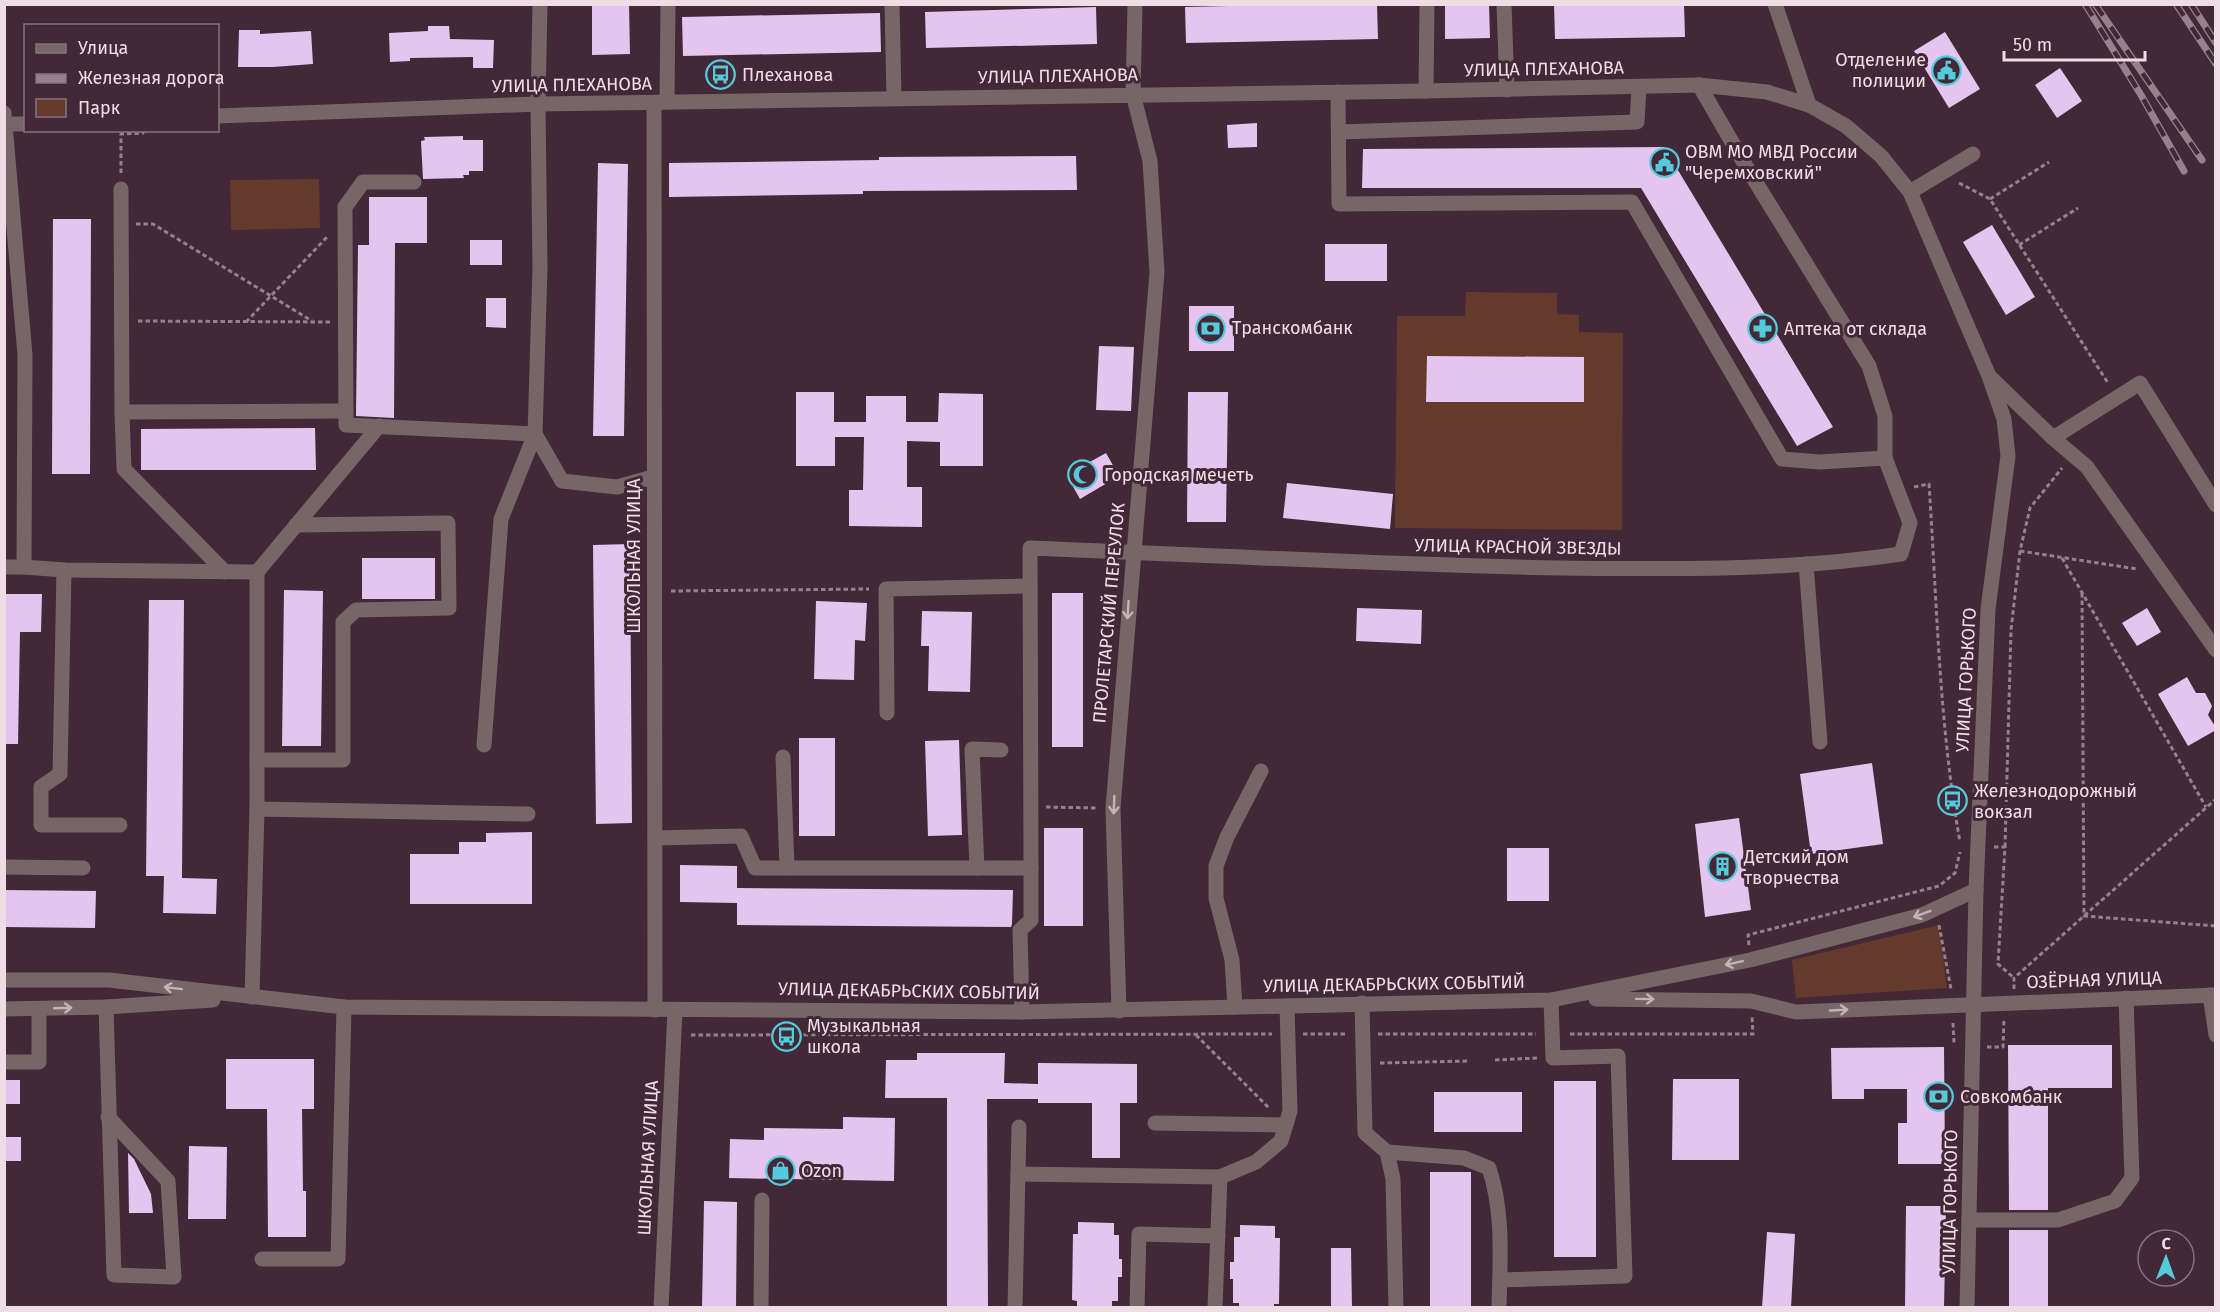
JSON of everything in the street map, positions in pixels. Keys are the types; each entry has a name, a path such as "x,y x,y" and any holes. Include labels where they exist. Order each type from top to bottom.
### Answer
{"street":[{"path":"484,745 501,519 535,434 540,268 538,104 540,4"},
{"name":"ШКОЛЬНАЯ УЛИЦА","path":"655,1010 653,477 661,102 668,4"},
{"path":"892,4 894,98"},
{"name":"ПРОЛЕТАРСКИЙ ПЕРЕУЛОК","path":"1119,1011 1113,808 1157,272 1150,160 1133,94 1135,4"},
{"path":"1426,91 1427,4"},
{"path":"1504,4 1507,90"},
{"path":"1775,4 1809,105"},
{"path":"1699,85 1747,168 1869,366 1885,416 1885,458 1897,490"},
{"name":"УЛИЦА ПЛЕХАНОВА","path":"219,116 538,104 1507,90 1699,85 1767,92 1809,105 1846,126 1881,156"},
{"path":"1339,132 1637,122 1639,87"},
{"path":"1338,92 1339,204 1632,202 1782,459 1820,462 1885,458"},
{"path":"24,124 5,121 24,355 24,567"},
{"path":"1910,192 1973,154"},
{"name":"УЛИЦА ГОРЬКОГО","path":"1881,156 1910,192 1989,376 2004,419 2008,456 1988,609 1976,890 1966,1308"},
{"path":"414,182 363,182 345,207 346,425 535,434"},
{"path":"121,189 124,468 225,572"},
{"path":"1989,376 2053,438 2087,467 2213,642"},
{"path":"2053,438 2140,383 2216,505"},
{"path":"122,412 346,411"},
{"path":"252,997 257,810 257,572 379,426"},
{"path":"535,434 562,481 617,487 653,477"},
{"name":"УЛИЦА КРАСНОЙ ЗВЕЗДЫ","path":"1030,586 1030,548 1472,566 1694,570 1846,563 1901,554 1910,523 1897,490"},
{"path":"257,760 343,760 343,622 356,610 449,608 448,523 296,525"},
{"path":"1806,564 1820,742"},
{"path":"4,567 64,570 257,572"},
{"path":"64,570 60,774 41,787 41,825 120,825"},
{"path":"887,713 886,589 1030,586 1031,920 1020,930 1022,1012"},
{"path":"977,868 972,749 1001,750"},
{"path":"783,758 787,868"},
{"path":"1235,1007 1232,960 1216,898 1216,866 1227,837 1261,771"},
{"path":"257,810 528,814"},
{"path":"655,838 741,836 755,868 1031,868"},
{"path":"4,867 83,868"},
{"name":"УЛИЦА ДЕКАБРЬСКИХ СОБЫТИЙ","path":"1558,999 1750,960 1922,915 1976,890"},
{"name":"УЛИЦА ДЕКАБРЬСКИХ СОБЫТИЙ","path":"4,980 109,980 344,1007 1022,1012 1558,999 1751,1000 1796,1012 1974,1004"},
{"path":"2213,995 2216,1035"},
{"name":"ОЗЁРНАЯ УЛИЦА","path":"1974,1004 2213,995"},
{"name":"УЛИЦА ДЕКАБРЬСКИХ СОБЫТИЙ","path":"4,1009 106,1007 252,997"},
{"path":"1969,1220 2058,1220 2115,1201 2132,1178 2126,998"},
{"path":"1500,1280 1625,1276 1618,1056 1553,1058 1552,1034 1558,999"},
{"path":"1362,1004 1365,1133 1387,1152 1464,1158 1489,1168 1497,1193 1499,1308"},
{"path":"1018,1174 1220,1177 1256,1162 1281,1141 1290,1111 1287,1006"},
{"path":"106,1007 108,1118 114,1275 174,1277 168,1181 108,1118"},
{"path":"262,1259 338,1259 344,1007"},
{"path":"4,1062 39,1062 39,1009"},
{"name":"ШКОЛЬНАЯ УЛИЦА","path":"661,1308 675,1010"},
{"path":"1155,1123 1286,1125"},
{"path":"1015,1308 1019,1127"},
{"path":"1387,1152 1392,1179 1396,1308"},
{"path":"1215,1308 1220,1177"},
{"path":"761,1308 762,1200"},
{"path":"1137,1308 1140,1234 1218,1236"}],"path":[{"path":"121,189 121,134 143,132"},
{"path":"1990,199 2049,162"},
{"path":"1940,173 1990,199 2117,397"},
{"path":"2019,245 2078,208"},
{"path":"246,322 345,218"},
{"path":"121,225 153,224 314,322"},
{"path":"122,321 345,322"},
{"path":"2014,978 1998,964 2005,847 2011,630 2020,551 2030,508 2072,455"},
{"path":"1750,960 1748,935 1939,886 1954,873 1961,848 1945,732 1929,484 1897,490"},
{"path":"2020,551 2162,573"},
{"path":"2062,558 2206,807"},
{"path":"654,591 886,589"},
{"path":"2082,593 2084,916"},
{"path":"2014,1002 2014,978 2216,799"},
{"path":"1031,807 1113,808"},
{"path":"1978,848 2005,847"},
{"path":"2084,916 2216,926"},
{"path":"674,1035 1753,1034 1751,1000"},
{"path":"1197,1035 1286,1125"},
{"path":"1495,1060 1553,1058"},
{"path":"1363,1064 1468,1060"}],"green space":[{"path":"319,179 320,228 231,230 230,180"},
{"path":"1466,292 1557,293 1557,314 1579,315 1579,332 1623,333 1622,530 1395,528 1397,316 1465,316"},
{"path":"1939,925 1947,988 1796,998 1792,960"}],"building":[{"path":"592,4 629,4 630,54 592,55"},
{"path":"1377,4 1378,39 1186,43 1185,7"},
{"path":"1445,4 1489,4 1490,38 1445,39"},
{"path":"1554,4 1684,4 1685,37 1555,39"},
{"path":"1096,7 1097,44 926,48 925,12"},
{"path":"880,13 881,52 683,56 682,17"},
{"path":"428,26 449,26 450,39 494,40 493,68 473,68 473,57 410,58 410,61 390,62 389,33 428,31"},
{"path":"239,30 260,30 260,34 311,31 313,64 238,67"},
{"name":"Отделение полиции","path":"1945,32 1980,89 1949,108 1914,51"},
{"path":"2060,68 2082,101 2057,118 2035,85"},
{"path":"1257,123 1257,147 1228,148 1227,125"},
{"path":"463,136 463,140 483,140 483,171 469,171 469,175 463,175 464,178 423,179 421,141 425,140 424,137"},
{"path":"1664,147 1833,427 1797,446 1641,188 1362,188 1363,149"},
{"path":"1076,156 1077,190 863,191 863,194 669,197 669,163 879,160 879,157"},
{"path":"598,163 628,164 624,436 593,436"},
{"path":"369,197 427,197 427,243 395,243 394,418 356,416 358,245 369,245"},
{"path":"53,219 91,219 90,474 52,474"},
{"path":"1992,225 2035,297 2006,315 1963,242"},
{"path":"470,240 502,240 502,265 470,265"},
{"path":"1325,244 1387,244 1387,281 1325,281"},
{"path":"486,298 506,298 506,328 486,327"},
{"name":"Транскомбанк","path":"1189,306 1234,306 1234,351 1189,351"},
{"path":"1099,346 1134,347 1131,411 1096,410"},
{"path":"1427,356 1584,357 1584,402 1426,402"},
{"path":"796,392 834,392 834,422 866,422 866,396 906,396 906,422 938,422 939,393 983,394 983,466 940,466 940,442 907,441 907,487 922,487 922,527 849,526 849,490 863,490 864,437 835,437 835,466 796,466"},
{"path":"1188,392 1228,392 1226,522 1187,522"},
{"path":"315,428 316,470 141,470 141,429"},
{"path":"1106,453 1119,476 1080,499 1071,483 1074,481 1070,473"},
{"path":"1287,483 1393,494 1390,529 1283,518"},
{"path":"630,544 632,823 596,824 593,545"},
{"path":"362,558 435,558 435,599 362,599"},
{"path":"284,590 323,591 321,746 282,746"},
{"path":"1052,593 1083,593 1083,747 1052,747"},
{"path":"4,594 42,594 41,632 20,632 18,744 4,744"},
{"path":"149,600 184,600 182,878 217,879 216,914 163,913 164,876 146,876"},
{"path":"816,601 867,603 865,641 855,640 854,680 814,679"},
{"path":"1357,608 1422,610 1421,644 1356,641"},
{"path":"2147,608 2161,632 2137,646 2122,623"},
{"path":"922,611 972,612 970,692 928,691 929,646 921,646"},
{"path":"2187,677 2196,693 2205,693 2212,706 2208,715 2216,728 2188,746 2158,694"},
{"path":"799,738 835,738 835,836 799,836"},
{"path":"959,740 962,835 928,836 925,741"},
{"path":"1872,763 1883,844 1811,854 1800,774"},
{"name":"Детский дом творчества","path":"1739,818 1751,910 1705,917 1695,824"},
{"path":"1044,828 1083,828 1083,926 1044,926"},
{"path":"532,832 532,904 410,904 410,854 459,854 459,842 486,842 486,833"},
{"path":"1507,848 1549,848 1549,901 1507,901"},
{"path":"680,865 737,866 737,888 1013,890 1012,924 1011,927 737,925 737,903 680,902"},
{"path":"4,890 96,891 95,928 4,927"},
{"path":"2008,1045 2112,1045 2112,1088 2048,1088 2048,1210 2009,1210"},
{"path":"1944,1047 1945,1164 1898,1164 1898,1123 1907,1123 1907,1089 1864,1089 1864,1099 1832,1099 1831,1048"},
{"path":"917,1053 1005,1053 1004,1083 1038,1084 1038,1063 1137,1064 1137,1103 1120,1103 1120,1158 1092,1158 1092,1103 1038,1103 1038,1099 987,1099 988,1308 947,1308 947,1098 885,1098 886,1060 917,1060"},
{"path":"226,1059 314,1059 314,1109 302,1109 306,1237 268,1237 267,1109 226,1109"},
{"path":"1673,1079 1739,1079 1739,1160 1672,1160"},
{"path":"4,1080 20,1080 20,1104 4,1104"},
{"path":"1554,1081 1596,1081 1596,1257 1554,1257"},
{"path":"1434,1092 1522,1092 1522,1132 1434,1132"},
{"path":"843,1117 895,1118 894,1181 729,1178 730,1139 764,1140 764,1128 843,1129"},
{"path":"4,1137 21,1137 21,1161 4,1161"},
{"path":"189,1146 227,1147 226,1219 188,1219"},
{"path":"128,1153 134,1159 151,1194 153,1213 129,1213"},
{"path":"1430,1172 1471,1172 1471,1308 1430,1308"},
{"path":"704,1201 737,1202 736,1308 702,1308"},
{"path":"1906,1206 1946,1206 1944,1308 1905,1308"},
{"path":"1078,1222 1114,1223 1114,1235 1119,1235 1122,1277 1118,1277 1118,1301 1112,1301 1112,1308 1077,1308 1077,1301 1072,1300 1073,1234 1078,1234"},
{"path":"1240,1225 1275,1226 1275,1238 1280,1238 1279,1304 1274,1304 1274,1308 1239,1308 1239,1303 1233,1303 1230,1262 1234,1262 1234,1237 1240,1237"},
{"path":"2009,1230 2048,1230 2048,1308 2009,1308"},
{"path":"1767,1232 1795,1234 1791,1308 1762,1308"},
{"path":"1331,1248 1351,1248 1352,1308 1331,1308"}],"railway":[{"path":"2085,4 2184,171"},
{"path":"2095,4 2202,160"},
{"path":"2176,4 2216,64"},
{"path":"2191,4 2216,43"}],"place":[{"name":"Отделение полиции","path":"1947,70"},
{"name":"Плеханова","path":"721,75"},
{"name":"ОВМ МО МВД России \"Черемховский\"","path":"1664,162"},
{"name":"Транскомбанк","path":"1211,328"},
{"name":"Аптека от склада","path":"1763,329"},
{"name":"Городская мечеть","path":"1083,475"},
{"name":"Железнодорожный вокзал","path":"1953,801"},
{"name":"Детский дом творчества","path":"1723,867"},
{"name":"Музыкальная школа","path":"786,1036"},
{"name":"Совкомбанк","path":"1939,1097"},
{"name":"Ozon","path":"780,1171"}]}
